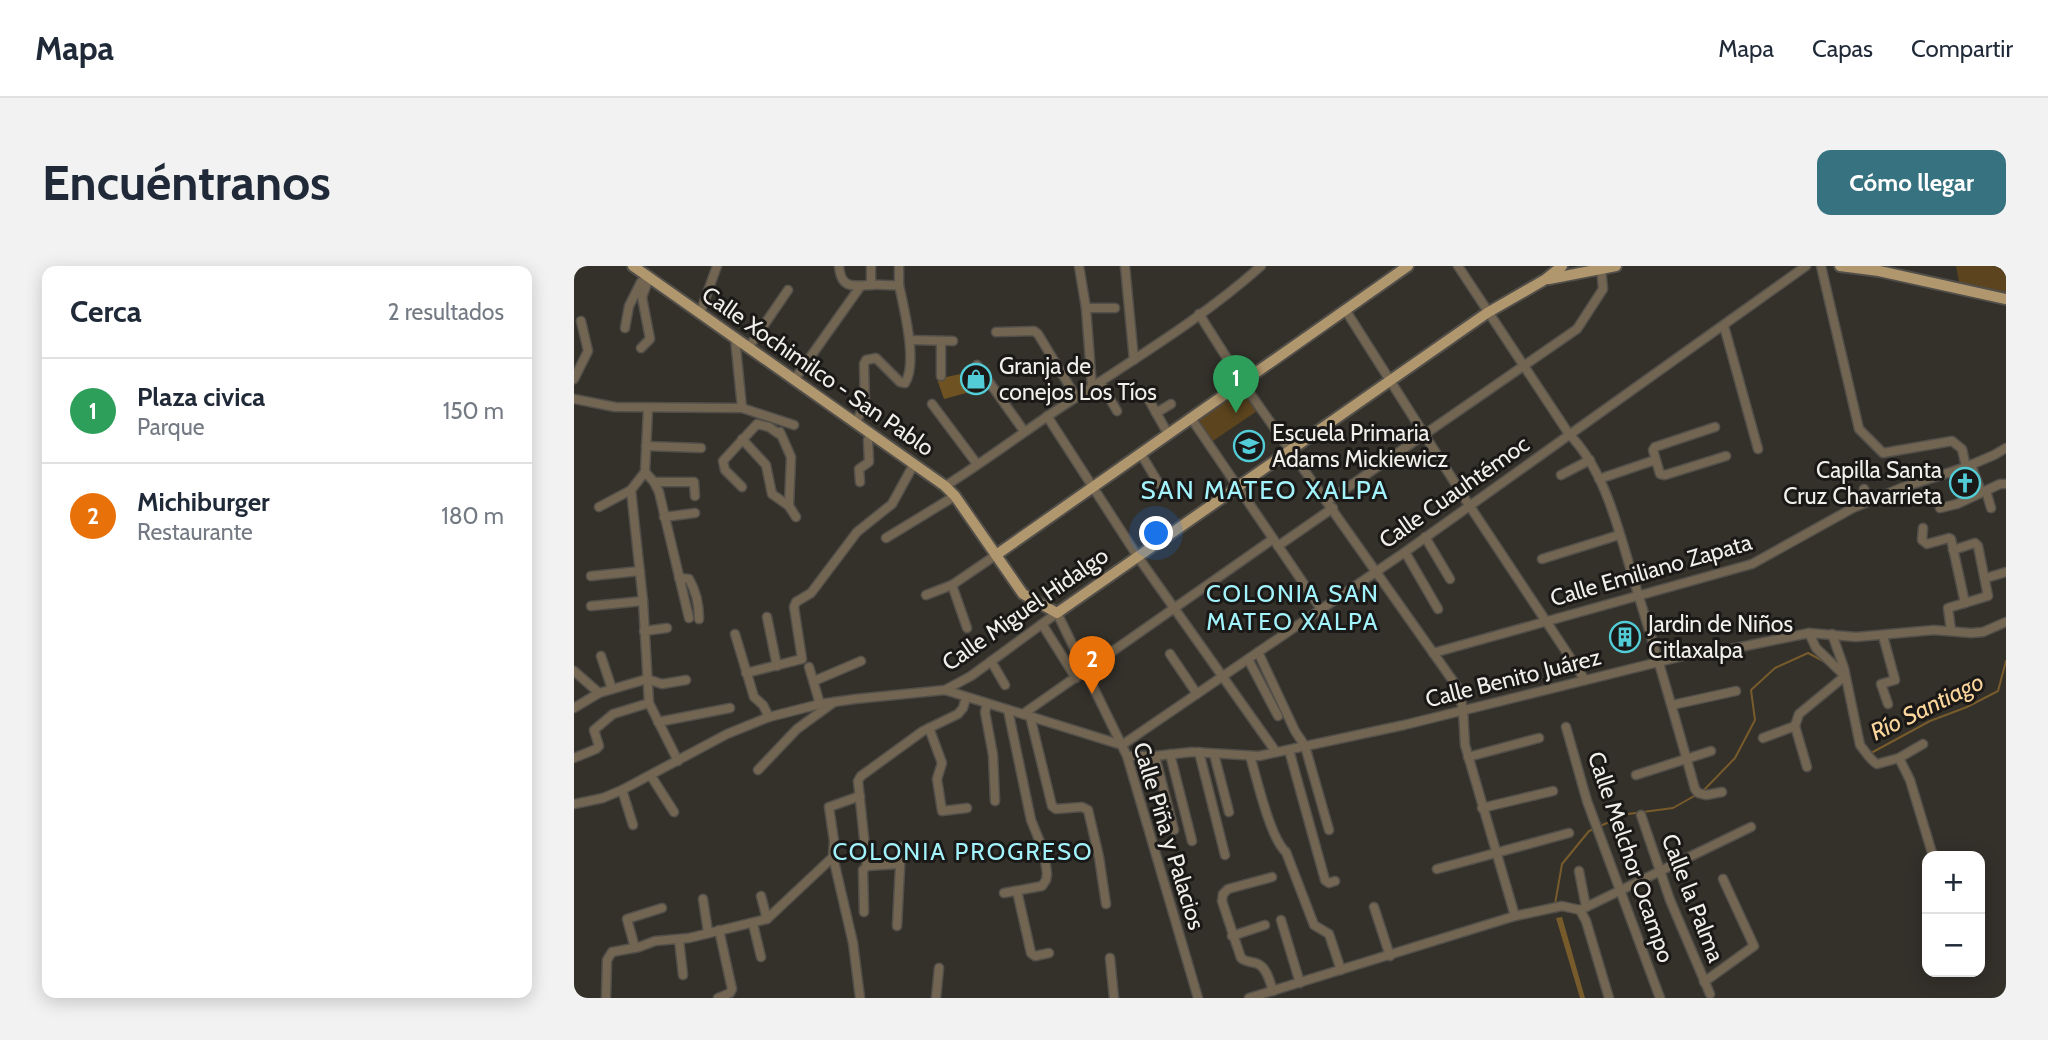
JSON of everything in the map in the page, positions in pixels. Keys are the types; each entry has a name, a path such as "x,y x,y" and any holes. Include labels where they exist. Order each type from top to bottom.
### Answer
{"main road":[{"name":"Calle Xochimilco - San Pablo","path":"633,266 944,486 955,496 1023,594 1057,613"},
{"path":"996,555 1408,266"},
{"name":"Calle Miguel Hidalgo","path":"1057,613 1488,313 1546,279 1562,266"},
{"name":"Calle Miguel Hidalgo","path":"1546,279 1615,266"},
{"path":"1839,266 1879,271 2006,299"}],"street":[{"path":"700,313 717,266"},
{"path":"839,266 842,280 846,284 860,287 899,285"},
{"path":"871,266 871,285"},
{"path":"856,422 865,404 866,360 876,358 900,382 905,383 908,377 910,340 899,285 899,266"},
{"path":"1079,266 1096,385 1117,411"},
{"path":"1125,266 1134,360"},
{"path":"944,486 1134,360 1240,285 1261,266"},
{"path":"1458,266 1569,434 1583,448 1600,479 1639,597 1687,758 1703,794 1722,792"},
{"name":"Calle Cuauhtémoc","path":"1122,745 1405,552 1806,266"},
{"path":"1821,266 1861,433 1883,453 1952,441 1962,449 1968,466 1992,508"},
{"path":"1026,715 1174,609 1330,504 1424,433 1581,324 1602,289 1601,268"},
{"path":"625,328 629,306 647,276"},
{"path":"641,348 650,339 642,297 647,276"},
{"path":"794,380 860,287"},
{"path":"749,347 788,290"},
{"path":"1087,309 1115,307"},
{"path":"1346,311 1469,505 1585,680"},
{"path":"1199,314 1242,382 1458,688 1463,710 1465,745 1515,916"},
{"path":"574,379 588,351 581,321"},
{"path":"1724,326 1758,449"},
{"path":"996,332 1034,331 1038,334 1076,397"},
{"path":"735,338 742,408"},
{"path":"910,340 953,341"},
{"path":"941,341 941,376"},
{"path":"977,365 1024,431"},
{"path":"1144,391 1168,434"},
{"path":"574,399 615,407 648,409 742,408 794,425"},
{"path":"932,404 977,464"},
{"path":"1156,413 1171,404"},
{"path":"599,507 631,490 645,472 648,409"},
{"path":"1047,416 1138,557 1276,752"},
{"path":"1191,418 1321,608"},
{"path":"779,434 783,422"},
{"path":"742,487 726,470 723,461 757,424 769,427 779,434 791,457 789,506 796,517"},
{"path":"1715,427 1655,447 1655,460 1662,476 1726,456"},
{"path":"860,482 859,469 869,462 870,435"},
{"path":"742,439 766,465 772,494 789,506"},
{"path":"646,446 701,448"},
{"name":"Calle Emiliano Zapata","path":"1433,653 1752,565 1853,508 1901,488 1994,456 2006,447"},
{"path":"1141,454 1159,484"},
{"path":"1561,475 1590,460"},
{"path":"1600,479 1655,460"},
{"path":"746,673 799,661 804,657 794,607 796,602 811,593 857,532 892,504 914,464"},
{"path":"645,472 659,492 689,618"},
{"path":"654,482 694,482 695,496"},
{"path":"1940,508 1957,504 2002,483 2006,484"},
{"path":"1864,489 1870,501"},
{"path":"631,490 643,601 649,703 678,761"},
{"path":"886,538 955,496"},
{"path":"664,517 695,513"},
{"path":"1923,528 1924,542 1930,544 1949,538 1952,543 1965,604"},
{"path":"1542,559 1619,535"},
{"path":"1425,537 1450,579"},
{"path":"1951,630 1948,608 1988,596 1979,546 1975,543 1953,550"},
{"path":"1405,552 1438,608"},
{"path":"926,595 952,584 996,555"},
{"path":"591,576 640,571"},
{"path":"1986,578 2006,572"},
{"path":"680,578 689,579 692,585 699,606 699,619"},
{"path":"952,584 967,628"},
{"path":"591,606 643,601"},
{"name":"Calle Miguel Hidalgo","path":"945,690 971,676 1057,613"},
{"name":"Calle Piña y Palacios","path":"1057,613 1127,756 1198,998"},
{"path":"767,617 777,666"},
{"name":"Calle Benito Juárez","path":"1127,756 1199,752 1250,757 1463,710 1703,651 1726,650 1809,633 1842,637 1883,636 1934,630 1983,632 2006,622"},
{"path":"1042,624 1076,678"},
{"path":"644,631 667,628"},
{"path":"1809,633 1816,648 1843,679"},
{"path":"735,634 754,697 763,705 769,717"},
{"path":"1832,634 1860,745 1871,760 1881,764 1899,758 1923,744"},
{"path":"1883,636 1895,680 1881,684 1888,705"},
{"path":"1258,652 1305,746 1329,831"},
{"path":"1170,654 1197,694"},
{"path":"601,656 611,689"},
{"path":"1248,659 1278,716"},
{"path":"814,681 860,661"},
{"path":"991,661 1005,685"},
{"path":"809,667 820,704"},
{"path":"574,671 599,694"},
{"path":"574,708 611,689 646,679 662,684 686,680"},
{"path":"1807,766 1795,726 1799,714 1843,679"},
{"path":"574,804 603,798 622,790 727,734 769,717 820,704 945,690 1122,745"},
{"path":"1672,705 1736,691"},
{"path":"867,866 858,781 861,776 929,728 958,714 963,708 965,698"},
{"path":"758,771 797,729 834,702"},
{"path":"574,758 599,746 594,730 613,714 649,703"},
{"path":"987,704 985,712 993,755 995,801"},
{"path":"658,722 730,708"},
{"path":"1004,893 1042,886 1047,874 1044,852 1031,820 1008,710"},
{"path":"1026,715 1052,806 1056,809 1082,807 1088,810 1106,904"},
{"path":"1763,738 1795,726"},
{"name":"Calle Melchor Ocampo","path":"1566,727 1587,800 1660,998"},
{"path":"929,728 942,763 937,779 942,811 967,808"},
{"path":"1468,757 1539,738"},
{"path":"1289,750 1325,880 1329,883 1335,881"},
{"path":"1636,775 1711,751"},
{"path":"1199,752 1224,855"},
{"path":"1170,754 1192,841"},
{"path":"1214,754 1229,812"},
{"path":"1155,756 1174,830"},
{"path":"1250,757 1279,846 1286,852 1314,925 1317,929 1327,930 1341,970"},
{"path":"1899,758 1910,780 1931,851"},
{"path":"651,776 674,812"},
{"path":"622,790 633,825"},
{"path":"1482,808 1553,791"},
{"path":"860,796 829,807 834,841 832,858 852,943 860,998"},
{"name":"Calle la Palma","path":"1641,815 1670,900 1710,994"},
{"path":"1249,998 1515,916 1562,906 1583,909 1751,827"},
{"path":"1437,869 1569,833"},
{"path":"897,926 901,847"},
{"path":"606,998 609,956 619,950 655,941 680,940 759,921 832,858"},
{"path":"864,912 863,870 867,866 899,864"},
{"path":"1579,871 1583,909 1609,998"},
{"path":"1272,877 1228,889 1223,894 1232,936 1241,958 1246,962 1258,964 1265,970 1273,991"},
{"path":"1704,982 1754,946 1723,878"},
{"path":"1017,891 1031,953 1035,956 1049,953"},
{"path":"761,896 761,957"},
{"path":"704,899 708,932"},
{"path":"1374,907 1390,956"},
{"path":"635,948 627,919 662,908"},
{"path":"1281,920 1300,983"},
{"path":"1232,936 1265,925"},
{"path":"718,998 730,993 732,989 719,930"},
{"path":"680,940 683,975"},
{"path":"1110,958 1114,998"},
{"path":"936,998 939,968"}],"shaded area":[{"path":"1956,266 2006,266 2006,299 1960,287"},
{"path":"970,372 977,390 944,399 937,379"},
{"path":"1244,385 1260,409 1210,443 1193,420"},
{"path":"1562,917 1585,998 1580,998 1556,918"}],"waterway":[{"name":"Río Santiago","path":"1704,790 1735,758 1755,720 1751,690 1775,668 1808,653 1827,663"},
{"name":"Río Santiago","path":"1871,753 1930,721 1967,707 1998,691 2006,661"},
{"name":"Río Santiago","path":"1600,826 1628,814 1673,808 1696,795"},
{"name":"Río Santiago","path":"1555,904 1562,864 1589,831 1594,829"}],"place":[{"name":"Granja de conejos Los Tíos","path":"976,379"},
{"name":"Plaza civica","path":"1236,413"},
{"name":"Escuela Primaria Adams Mickiewicz","path":"1249,446"},
{"name":"Capilla Santa Cruz Chavarrieta","path":"1965,483"},
{"name":"Jardin de Niños Citlaxalpa","path":"1625,637"},
{"name":"Michiburger","path":"1092,694"}],"district":[{"name":"SAN MATEO XALPA","path":"1265,490"},
{"name":"COLONIA SAN MATEO XALPA","path":"1293,608"},
{"name":"COLONIA PROGRESO","path":"963,852"}]}
